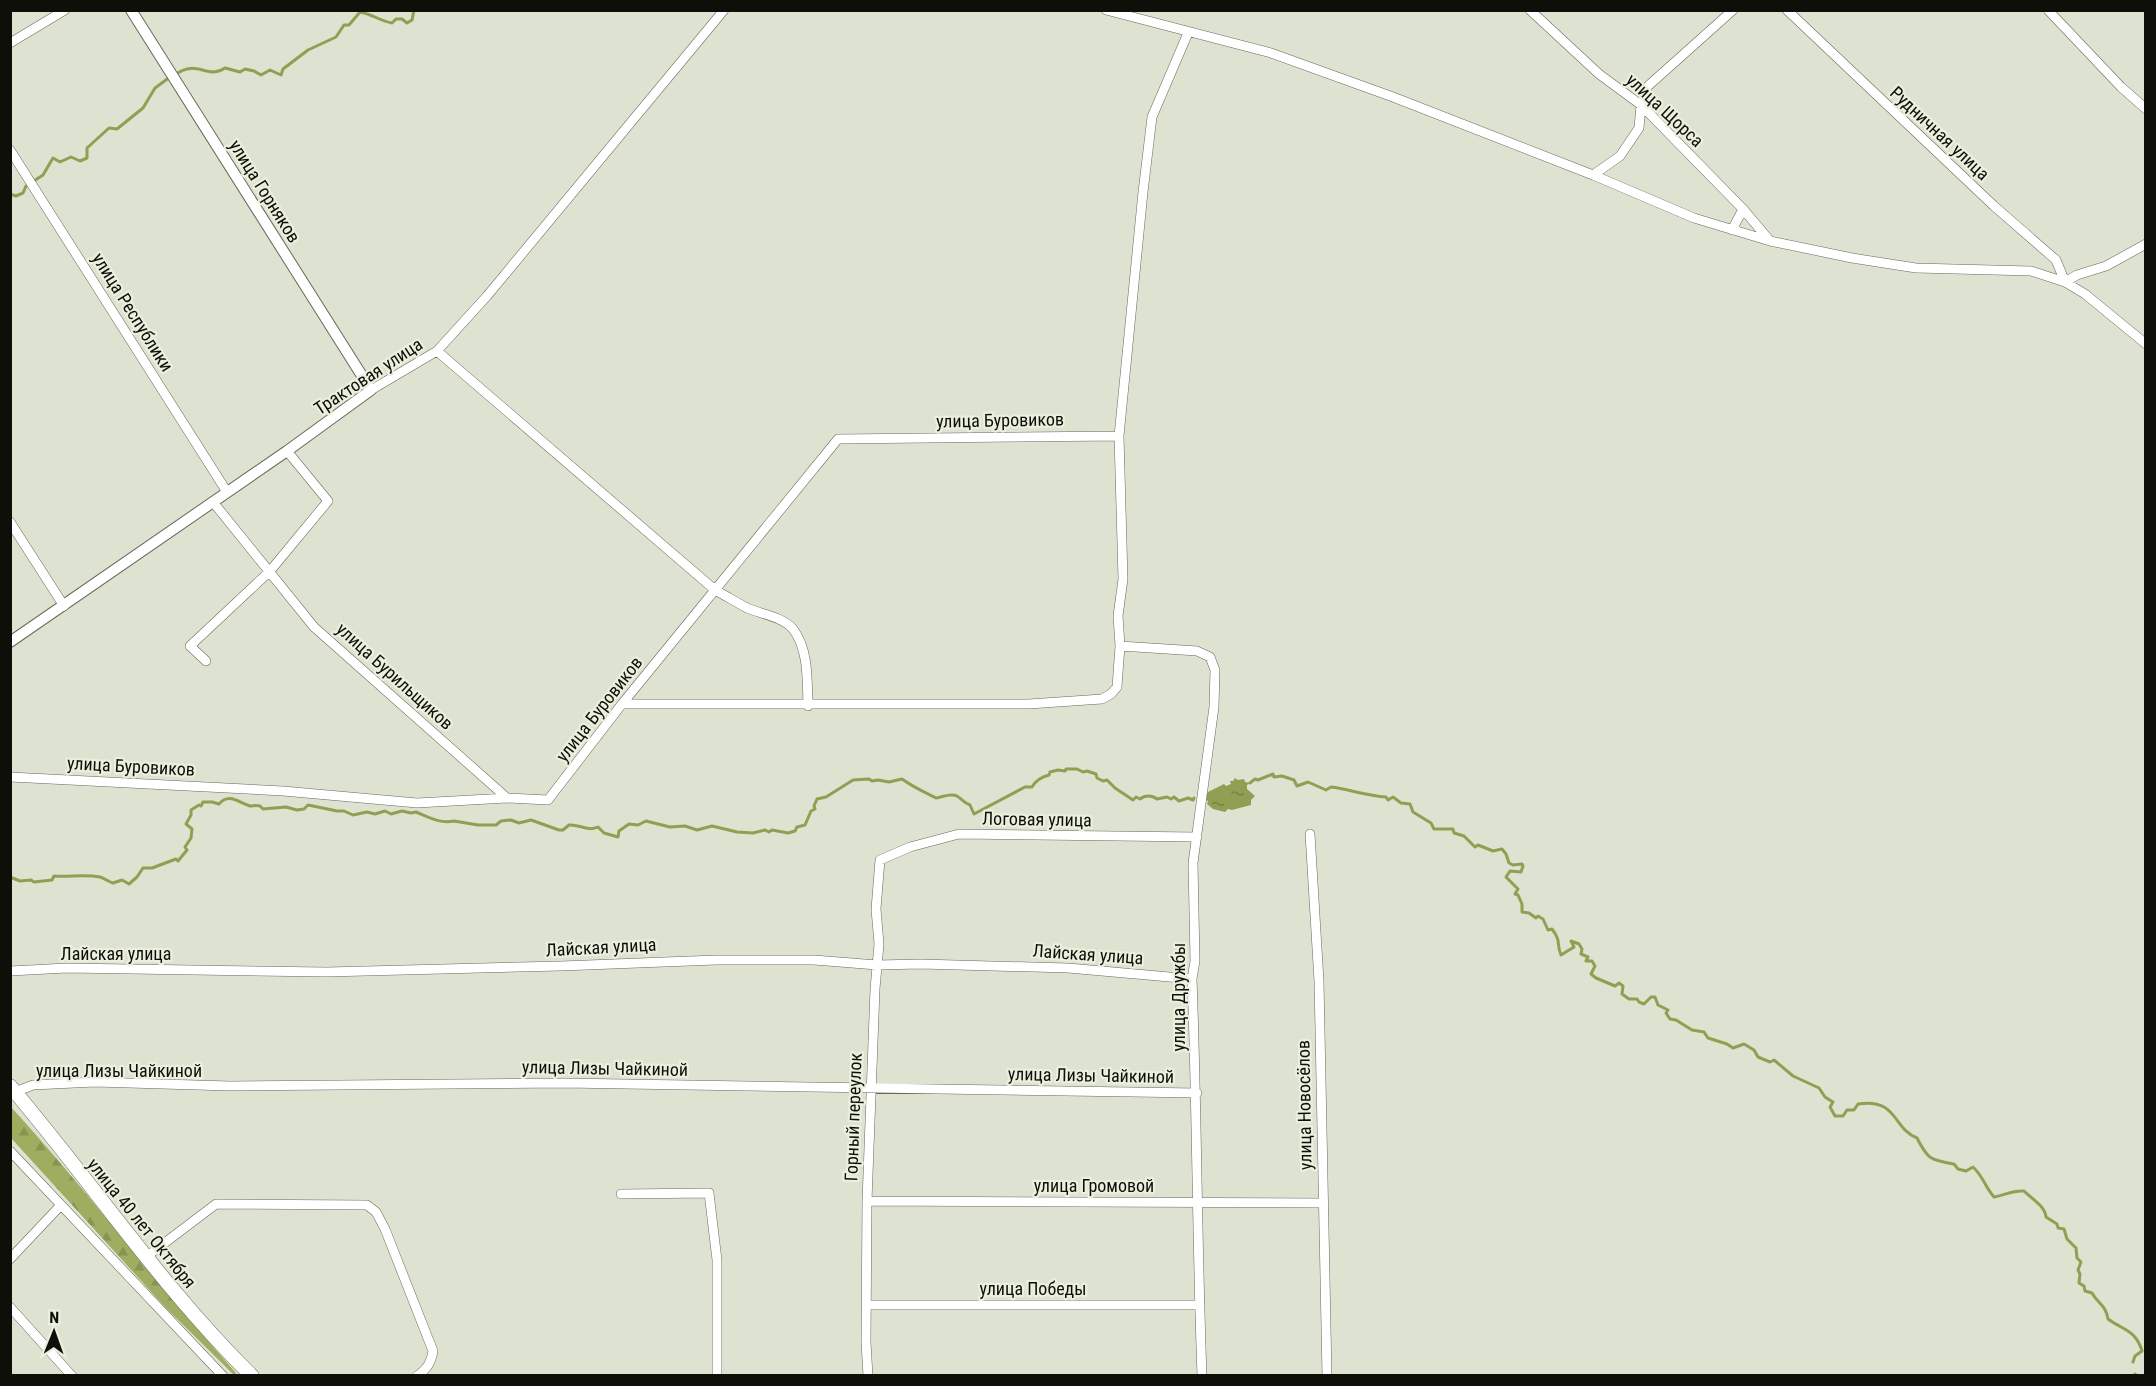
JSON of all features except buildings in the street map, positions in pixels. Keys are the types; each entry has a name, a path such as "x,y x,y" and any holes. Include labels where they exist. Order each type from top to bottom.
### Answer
{"main road":[{"name":"улица 40 лет Октября","path":"13,1089 187,1307 252,1376"}],"street":[{"path":"10,43 65,10"},
{"name":"улица Горняков","path":"131,10 371,390"},
{"name":"Трактовая улица","path":"10,642 287,451 371,390 437,351 487,296 724,10"},
{"path":"1106,10 1272,53 1393,97 1593,175 1694,218 1770,241 1852,258 1916,268 2031,271 2064,282 2085,294 2145,344"},
{"name":"улица Щорса","path":"1530,10 1599,74 1641,105 1743,209 1770,241"},
{"path":"1593,175 1620,156 1639,128 1641,105 1648,86 1733,10"},
{"name":"Рудничная улица","path":"1787,10 1986,198 2056,260 2064,282"},
{"path":"2048,10 2145,109"},
{"path":"622,704 808,706 1029,704 1102,699 1117,687 1120,646 1118,616 1123,579 1119,436 1143,192 1152,117 1188,33"},
{"name":"улица Республики","path":"10,150 227,492"},
{"path":"1732,230 1743,209"},
{"path":"2064,282 2077,275 2106,266 2145,244"},
{"path":"437,351 715,590 749,609 772,616 792,627 801,643 806,661 808,706"},
{"name":"улица Буровиков","path":"10,777 283,791 417,803 507,798 548,800 622,704 838,439 1119,436"},
{"path":"206,661 190,646 270,571 327,501 287,451"},
{"name":"улица Бурильщиков","path":"213,502 314,627 507,798"},
{"path":"10,522 64,606"},
{"name":"улица Дружбы","path":"1120,646 1197,651 1210,657 1215,670 1214,708 1193,863 1195,961 1192,979 1197,1093 1197,1201 1202,1376"},
{"name":"Логовая улица","path":"880,860 910,847 959,834 1197,837"},
{"name":"улица Новосёлов","path":"1310,834 1319,981 1327,1376"},
{"name":"Горный переулок","path":"868,1376 866,1342 867,1201 879,944 876,909 880,860"},
{"name":"Лайская улица","path":"10,971 67,968 327,972 716,960 814,960 877,965 1068,968 1192,979"},
{"name":"улица Лизы Чайкиной","path":"13,1089 33,1085 95,1082 230,1086 564,1083 1197,1093"},
{"path":"10,1151 223,1376"},
{"path":"621,1194 709,1193 717,1260 717,1376"},
{"name":"улица Громовой","path":"867,1201 1322,1203"},
{"path":"146,1257 216,1204 367,1205 376,1212 385,1229 433,1352 432,1361 421,1373"},
{"path":"10,1259 61,1205"},
{"name":"улица Победы","path":"867,1305 1199,1305"},
{"path":"11,1308 72,1376"}],"green space":[{"path":"11,1107 236,1373 234,1375 165,1307 11,1138"}],"water":[{"path":"1235,778 1244,779 1245,782 1250,783 1247,789 1255,796 1251,800 1251,805 1228,809 1225,812 1213,809 1207,804 1208,801 1205,799 1208,792 1224,784 1226,786 1231,784 1230,781"}],"waterway":[{"path":"176,74 190,68 213,72 225,68 240,72 245,69 261,75 270,70 281,75 283,69 308,50 336,37 344,25 349,25 360,12 392,23 396,19 402,19 407,23 412,20 414,10"},
{"path":"10,194 16,196 23,193 26,186 43,175 53,158 60,162 71,157 80,161 87,158 87,148 109,128 117,129 143,108 155,88 170,77"},
{"path":"10,877 20,881 34,882 52,880 54,876 89,876 100,877 113,883 122,880 129,884 143,868 152,868 176,859 178,861 187,850 185,847 191,838 192,829 186,824 191,810 201,806 203,802 219,804 227,799 234,799 250,806 260,806 263,809 286,807 297,810 304,809 308,805 344,811 353,815 385,811 391,814 402,811 416,812 439,821 478,825 496,825 501,821 511,820 519,823 531,820 559,830 569,825 591,829 598,827 604,833 618,837 619,831 629,824 638,825 646,821 670,827 685,826 697,830 712,826 737,832 753,833 772,830 788,833 805,825 811,811 815,809 817,799 826,797 853,780 869,779 889,782 902,779 936,798 957,796 970,805 974,814 1025,787 1032,787 1035,782 1049,775 1050,772 1066,769 1077,769 1096,774 1097,778 1107,780 1133,800 1136,797 1140,799 1148,796 1157,799 1174,797 1179,801 1194,798"},
{"path":"1250,783 1255,779 1273,774 1274,777 1282,776 1294,780 1297,786 1308,782 1326,790 1331,787 1386,797 1388,800 1393,797 1401,803 1410,804 1413,812 1431,823 1434,829 1453,829 1454,833 1464,836 1475,847 1478,845 1493,851 1502,849 1509,863 1523,866 1521,872 1510,871 1506,877 1518,889 1515,894 1518,895 1522,904 1522,912 1543,919 1548,930 1552,929 1557,937 1561,955 1574,947 1571,941 1579,944 1582,949 1581,954 1588,957 1586,961 1592,961 1595,966 1591,974 1596,978 1615,986 1619,983 1623,986 1622,994 1644,1004 1651,997 1655,997 1658,1005 1668,1010 1666,1013 1670,1019 1692,1030 1704,1032 1708,1038 1733,1048 1744,1044 1754,1050 1758,1057 1770,1062 1774,1060 1793,1076 1819,1088 1825,1097 1833,1102 1830,1107 1835,1116 1843,1116 1847,1110 1854,1110 1858,1104 1881,1105 1888,1109 1903,1128 1917,1138 1931,1158 1954,1164 1958,1169 1966,1171 1973,1167 1994,1197 2024,1191 2041,1206 2046,1217 2057,1224 2058,1228 2064,1229 2067,1239 2076,1248 2077,1258 2081,1262 2078,1270 2079,1283 2084,1286 2085,1291 2092,1293 2104,1308 2108,1319 2128,1331 2136,1339 2142,1351 2135,1356 2133,1362"}]}
